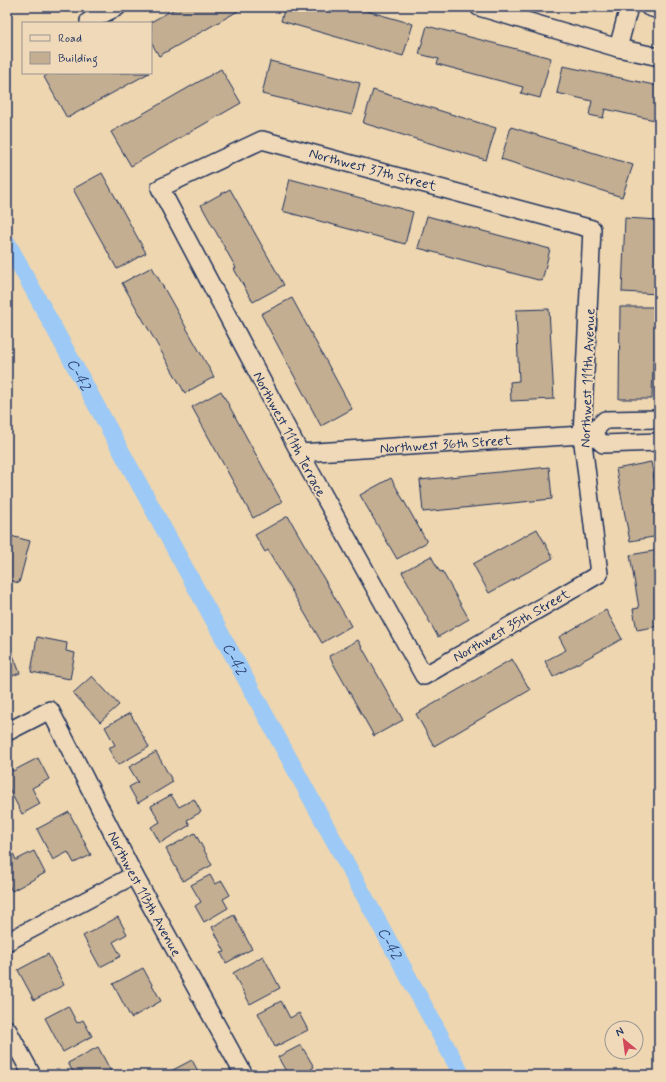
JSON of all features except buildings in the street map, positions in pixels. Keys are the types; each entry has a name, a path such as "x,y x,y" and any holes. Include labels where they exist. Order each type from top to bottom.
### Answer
{"street":[{"path":"89,21 116,7"},
{"path":"479,7 618,48 659,57"},
{"path":"618,48 629,7"},
{"path":"649,7 659,10"},
{"name":"Northwest 37th Street","path":"160,188 262,140 592,229"},
{"name":"Northwest 111th Terrace","path":"160,188 300,453 424,676"},
{"name":"Northwest 111th Avenue","path":"592,229 586,434 599,574"},
{"path":"659,419 605,420 586,434 603,444 659,442"},
{"name":"Northwest 36th Street","path":"300,453 586,434"},
{"name":"Northwest 35th Street","path":"424,676 599,574"},
{"name":"Northwest 113th Avenue","path":"7,732 50,710 134,875 244,1075"},
{"path":"7,942 134,875"},
{"path":"7,1029 32,1075"}],"waterway":[{"name":"C-42","path":"7,242 462,1075"}]}
